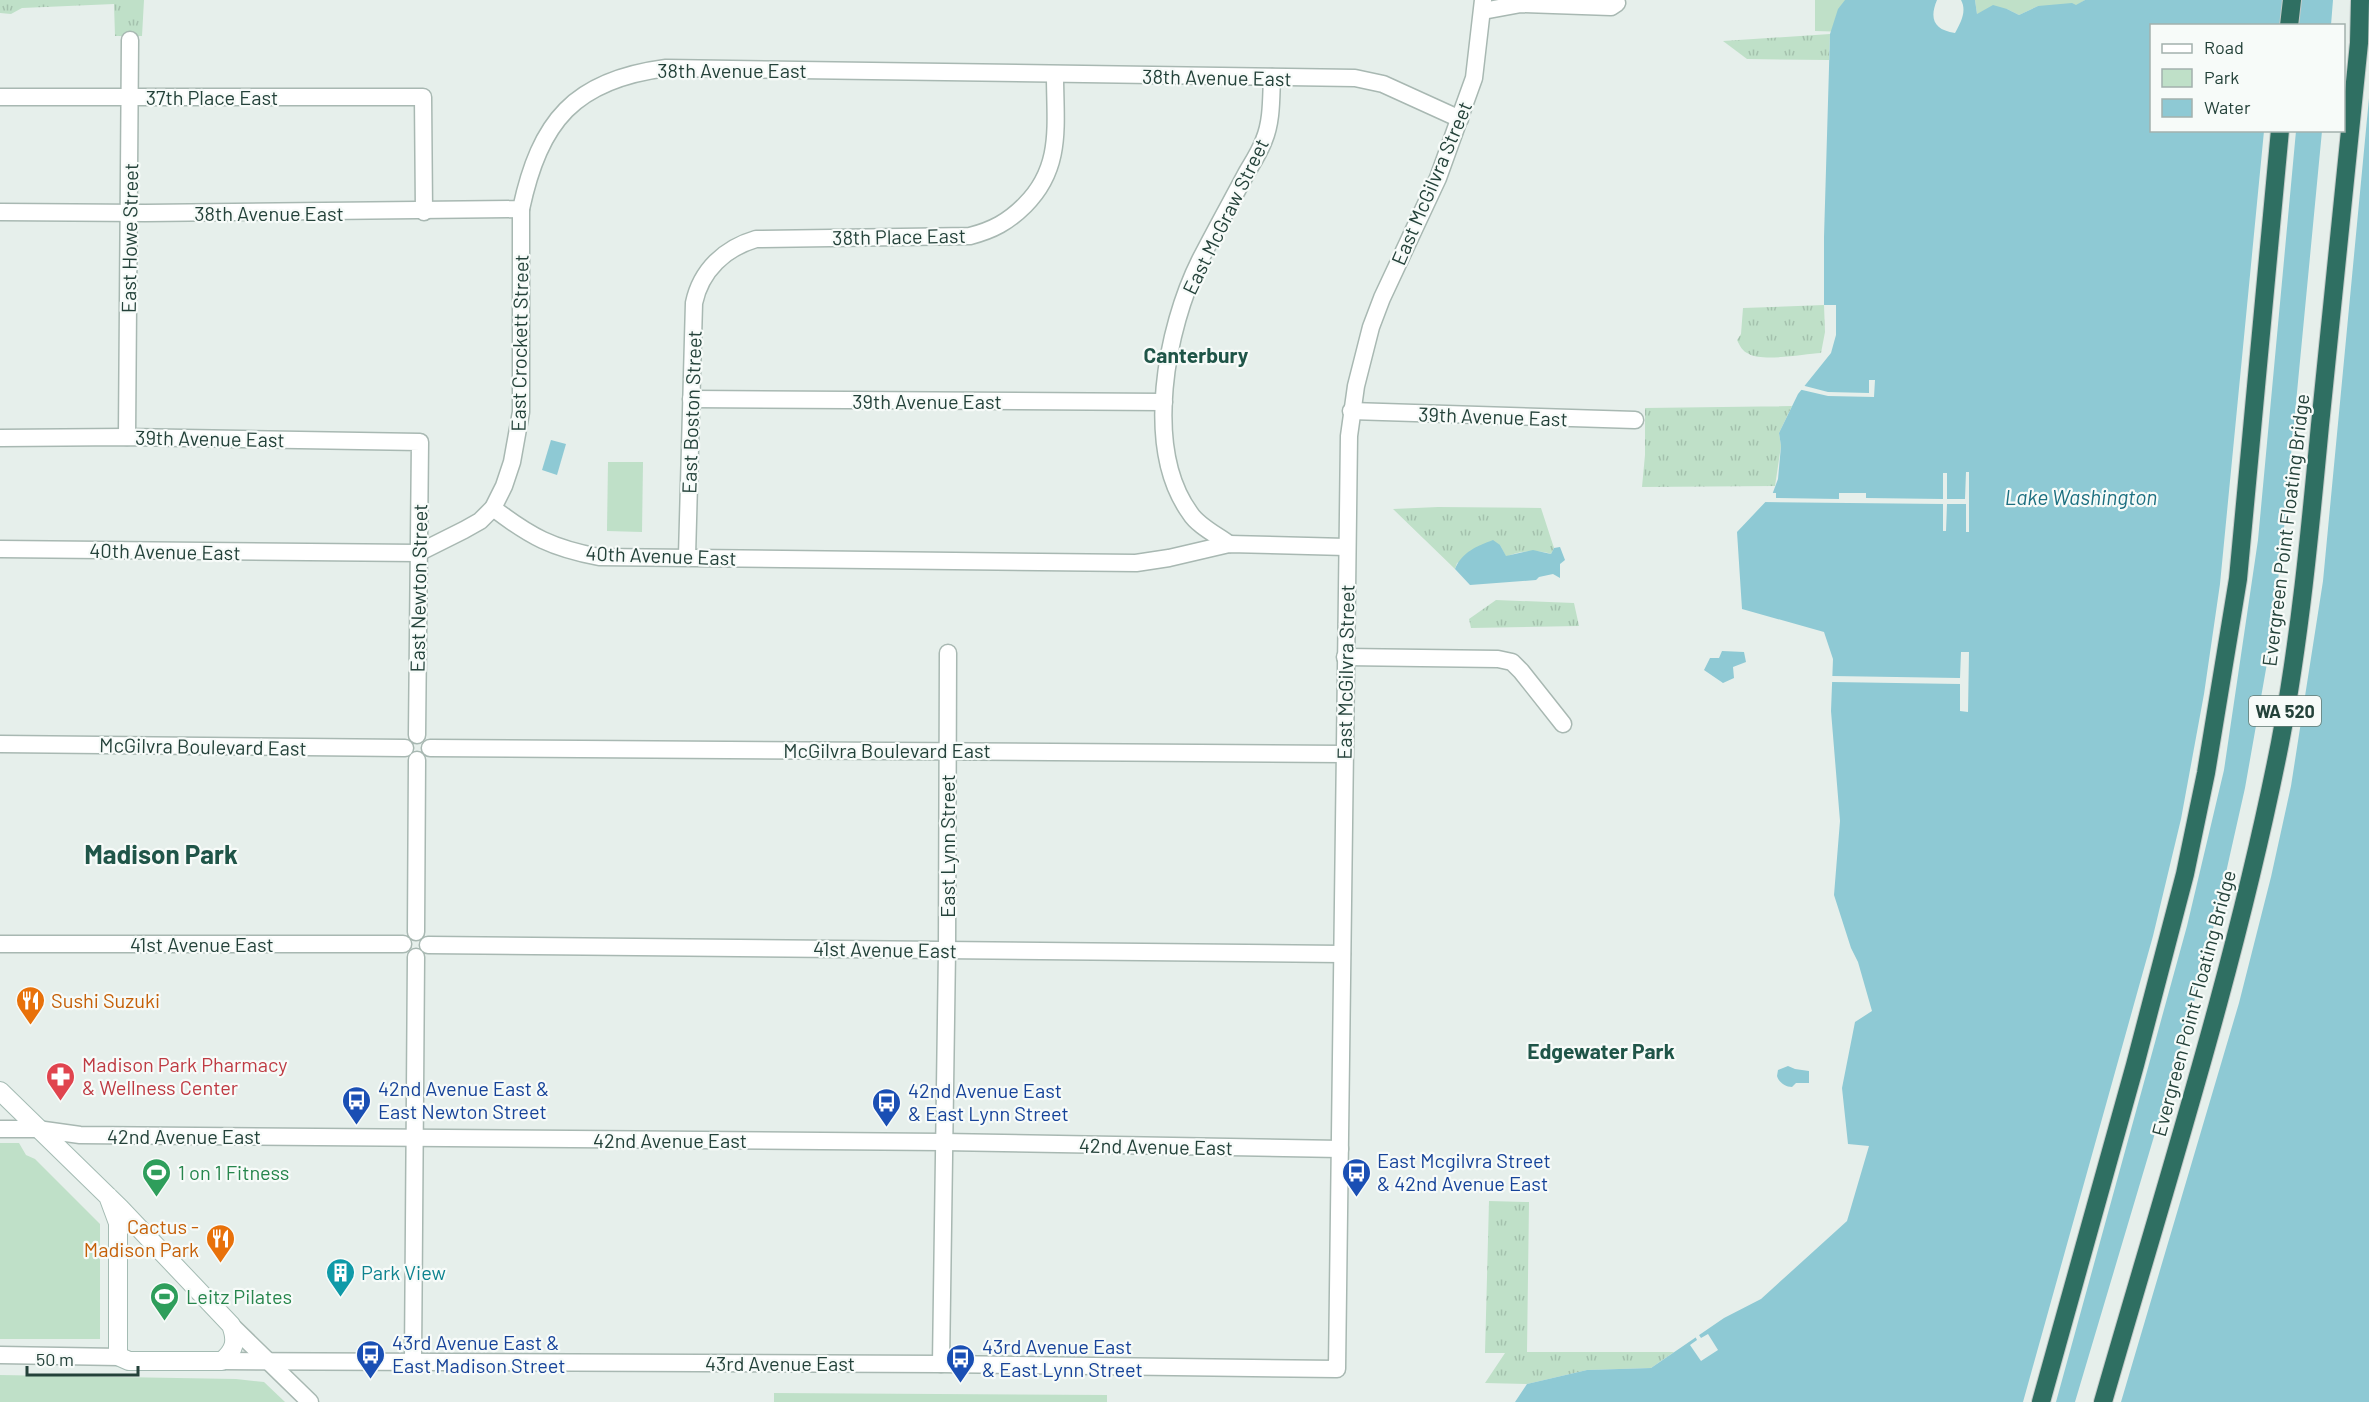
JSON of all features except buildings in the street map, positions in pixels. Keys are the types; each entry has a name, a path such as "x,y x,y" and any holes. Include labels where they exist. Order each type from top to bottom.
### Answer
{"highway":[{"path":"2289,24 2292,0"},
{"name":"Evergreen Point Floating Bridge","path":"2103,1402 2223,987 2243,911 2280,740 2295,653 2306,566 2359,44 2360,0"},
{"name":"Evergreen Point Floating Bridge","path":"2041,1402 2141,1043 2185,874 2206,773 2238,579 2280,132"}],"street":[{"path":"1483,6 1521,4 1611,8 1617,3"},
{"name":"East McGilvra Street","path":"1337,1369 1346,547 1351,411 1371,327 1382,298 1438,178 1477,68 1483,6"},
{"name":"East Howe Street","path":"127,437 130,40"},
{"name":"38th Avenue East","path":"0,212 424,212 521,209 541,145 562,114 588,91 625,75 685,67 1055,75 1354,78 1383,84 1460,119"},
{"name":"38th Place East","path":"708,272 721,256 739,244 756,239 970,236 994,230 1035,195 1048,175 1055,145 1055,75"},
{"name":"East McGraw Street","path":"1229,544 1191,515 1174,487 1166,447 1164,402 1170,350 1183,300 1199,262 1265,139 1271,108 1272,78"},
{"name":"37th Place East","path":"0,97 423,97 424,212"},
{"name":"East Crockett Street","path":"493,508 512,462 522,412 521,209"},
{"name":"East Boston Street","path":"687,556 694,303 696,290 708,272"},
{"name":"39th Avenue East","path":"691,399 1164,402"},
{"name":"39th Avenue East","path":"1351,411 1635,420"},
{"name":"39th Avenue East","path":"0,438 127,437 420,442"},
{"name":"East Newton Street","path":"417,735 420,442"},
{"name":"40th Avenue East","path":"0,549 418,553 480,521 493,508 520,529 557,548 599,557 687,556 1136,563 1170,558 1229,544 1346,547"},
{"name":"East Lynn Street","path":"941,1364 947,950 948,652"},
{"path":"1345,657 1498,658 1512,662 1563,724"},
{"path":"411,754 428,755 430,748 426,739 417,735 408,740 411,754 416,932"},
{"name":"McGilvra Boulevard East","path":"0,744 411,754"},
{"name":"McGilvra Boulevard East","path":"430,748 1344,754"},
{"path":"413,1361 416,1137 422,951 425,935 416,932 406,935 403,944 407,954 422,951"},
{"name":"41st Avenue East","path":"0,944 403,944"},
{"name":"41st Avenue East","path":"422,951 947,950 1342,954"},
{"path":"0,1091 108,1196 231,1325 310,1402"},
{"name":"42nd Avenue East","path":"0,1129 37,1129 73,1135 944,1142 1340,1149"},
{"path":"108,1196 118,1222 120,1357"},
{"path":"119,1253 129,1246 152,1242"},
{"path":"222,1361 230,1354 234,1345 235,1335 231,1325"},
{"name":"43rd Avenue East","path":"0,1355 120,1357 129,1361 941,1364 1337,1369"}],"green space":[{"path":"0,0 144,0 142,36 115,36 114,4 22,8 11,14 0,13"},
{"path":"1815,0 1849,0 1849,32 1815,31"},
{"path":"1975,0 2085,0 2076,6 2038,6 2019,15 2007,9 1977,14"},
{"path":"1830,34 1829,60 1747,59 1723,41"},
{"path":"1824,305 1825,332 1821,353 1773,357 1755,356 1745,351 1737,340 1741,334 1743,308"},
{"path":"1792,406 1779,433 1781,446 1775,486 1642,487 1645,408"},
{"path":"608,462 643,462 642,532 607,531"},
{"path":"1541,508 1554,548 1551,554 1528,551 1506,557 1500,545 1457,563 1455,569 1393,509"},
{"path":"1496,600 1574,603 1579,626 1471,628 1469,619"},
{"path":"0,1143 19,1143 26,1155 35,1159 100,1224 100,1339 0,1339"},
{"path":"1489,1201 1529,1202 1527,1352 1674,1352 1651,1368 1587,1370 1527,1384 1485,1383 1505,1353 1485,1353"},
{"path":"0,1375 236,1379 264,1382 285,1402 0,1402"},
{"path":"774,1393 1107,1395 1107,1402 774,1402"}],"water":[{"name":"Lake Washington","path":"1845,0 1937,0 1933,13 1935,22 1942,29 1955,33 1963,12 1961,0 1975,0 1977,14 1993,5 2019,15 2038,6 2072,3 2076,5 2085,0 2369,0 2369,1402 1515,1402 1527,1384 1587,1370 1651,1368 1724,1318 1761,1299 1847,1221 1869,1146 1848,1144 1842,1088 1855,1022 1872,1011 1858,962 1851,948 1834,895 1840,821 1831,711 1833,659 1824,632 1742,609 1737,532 1772,495 1778,479 1781,446 1779,433 1798,394 1831,353 1836,335 1836,305 1824,305 1830,34 1838,9"},
{"path":"551,440 566,444 557,475 542,470"},
{"path":"1493,540 1500,545 1506,556 1533,550 1551,554 1554,548 1560,547 1565,560 1560,564 1560,578 1553,574 1539,577 1536,580 1470,585 1455,569 1458,563 1471,550"},
{"path":"1722,651 1744,652 1746,662 1733,667 1734,678 1723,683 1704,670 1710,658 1719,658"},
{"path":"1788,1066 1809,1071 1809,1083 1796,1083 1792,1087 1781,1083 1777,1076 1778,1070"}],"pier":[{"path":"2333,0 2369,0 2369,98 2323,581 2291,786 2239,1003 2121,1402 2075,1402 2194,1002 2245,788 2269,652 2282,549 2322,132 2345,132 2345,24 2331,24"},
{"path":"2264,132 2296,132 2258,540 2224,770 2187,926 2056,1402 2023,1402 2153,936 2181,819 2204,694 2220,584"},
{"path":"1869,380 1875,380 1874,397 1828,396 1798,389 1801,385 1828,392 1869,393"},
{"path":"1966,472 1969,472 1969,532 1966,532 1966,504 1947,504 1946,531 1943,531 1943,504 1762,502 1769,493 1776,493 1776,498 1839,499 1839,493 1866,493 1866,498 1943,499 1943,473 1947,473 1947,499 1965,499"},
{"path":"1961,652 1969,652 1968,712 1960,711 1960,684 1832,682 1832,676 1960,678"},
{"path":"1697,1332 1701,1338 1708,1334 1718,1350 1701,1361 1690,1345 1697,1340 1694,1334"}],"place":[{"name":"Sushi Suzuki","path":"30,1026"},
{"name":"Madison Park Pharmacy & Wellness Center","path":"61,1102"},
{"name":"42nd Avenue East & East Newton Street","path":"357,1126"},
{"name":"42nd Avenue East & East Lynn Street","path":"887,1128"},
{"name":"1 on 1 Fitness","path":"157,1198"},
{"name":"East Mcgilvra Street & 42nd Avenue East","path":"1356,1198"},
{"name":"Cactus - Madison Park","path":"220,1264"},
{"name":"Park View","path":"340,1298"},
{"name":"Leitz Pilates","path":"165,1322"},
{"name":"43rd Avenue East & East Madison Street","path":"371,1380"},
{"name":"43rd Avenue East & East Lynn Street","path":"961,1384"}],"district":[{"name":"Canterbury","path":"1196,354"},
{"name":"Madison Park","path":"161,853"},
{"name":"Edgewater Park","path":"1601,1050"}]}
